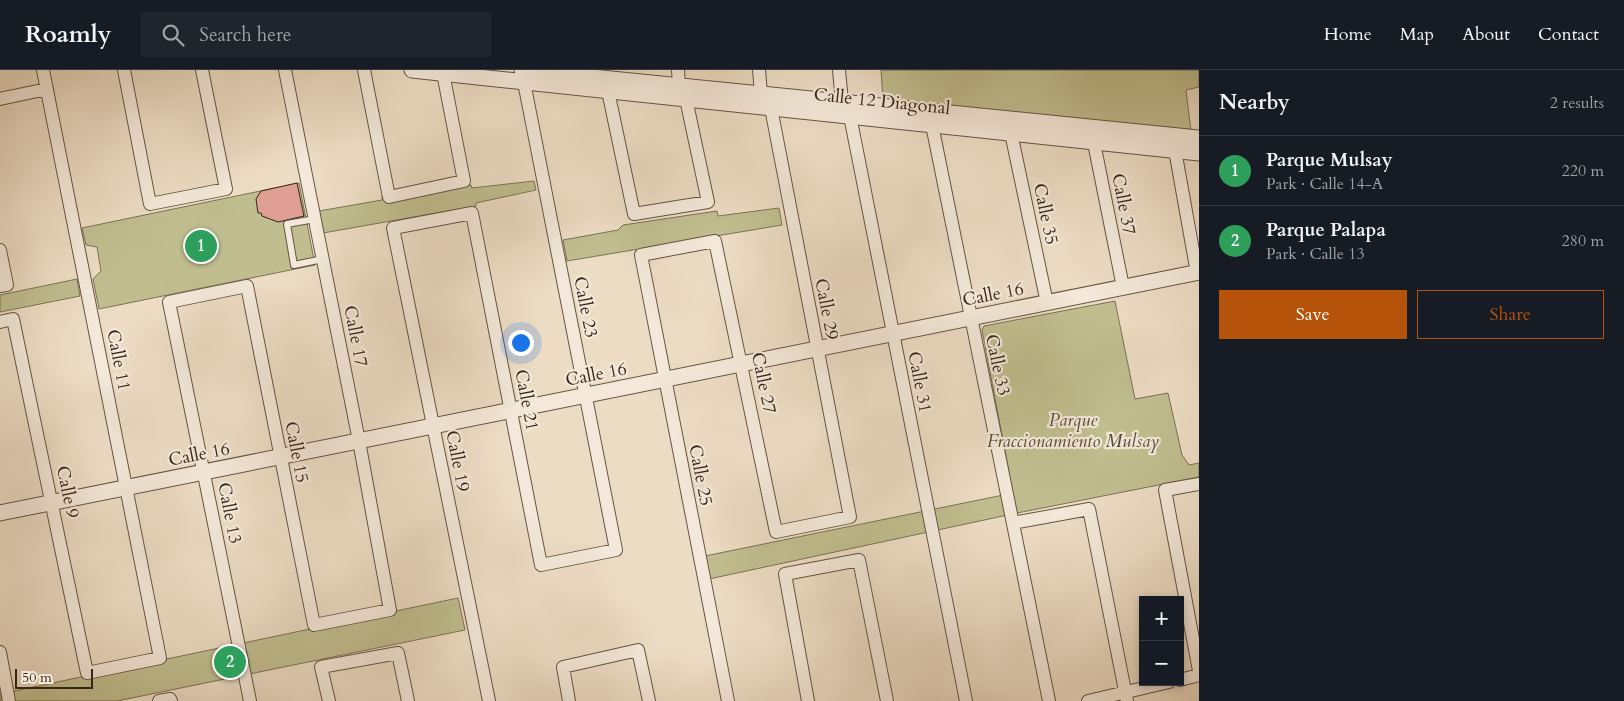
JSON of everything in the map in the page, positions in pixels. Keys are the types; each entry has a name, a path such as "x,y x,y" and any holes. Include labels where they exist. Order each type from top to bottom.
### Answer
{"street":[{"name":"Calle 11","path":"43,70 160,658 87,673"},
{"path":"124,70 150,204 226,188 202,70"},
{"name":"Calle 17","path":"285,70 359,441 390,610 314,625"},
{"path":"364,70 389,197 464,181 443,73"},
{"name":"Calle 12 Diagonal","path":"412,70 443,73 523,74 603,80 771,108 1011,133 1199,138"},
{"path":"603,80 634,214 708,202 678,70"},
{"path":"759,70 761,94"},
{"name":"Calle 31","path":"840,70 842,102 850,116 966,701"},
{"name":"Calle 23","path":"523,74 616,550 541,565"},
{"path":"0,99 47,89"},
{"name":"Calle 12 Diagonal","path":"682,92 761,94 842,102 1092,134 1199,153"},
{"name":"Calle 29","path":"771,108 850,517 776,532"},
{"name":"Calle 33","path":"932,125 970,318 1050,701"},
{"name":"Calle 35","path":"1011,133 1047,303"},
{"name":"Calle 37","path":"1092,134 1123,287"},
{"path":"1175,150 1198,272"},
{"name":"Calle 19","path":"472,213 393,228 489,701"},
{"name":"Calle 21","path":"472,213 541,565"},
{"name":"Calle 27","path":"641,255 715,241 776,532"},
{"path":"0,250 4,286"},
{"name":"Calle 25","path":"641,255 728,701"},
{"name":"Calle 16","path":"0,513 1198,272"},
{"name":"Calle 15","path":"169,302 247,286 314,625"},
{"name":"Calle 13","path":"169,302 250,701"},
{"name":"Calle 9","path":"0,322 13,319 53,502 87,673"},
{"path":"1199,484 1165,490 1199,671"},
{"path":"1014,523 1089,509 1126,697"},
{"path":"808,701 785,574 859,560 887,701"},
{"path":"569,701 563,667 638,650 649,701"},
{"path":"0,652 10,701"},
{"path":"329,701 322,667 398,653 408,701"},
{"path":"1184,679 1199,675"},
{"path":"1088,701 1126,697 1158,686"}],"lane":[{"path":"315,219 287,224 294,264 323,259"}],"green space":[{"path":"881,70 1199,70 1199,87 1186,90 1191,131 883,100"},
{"path":"534,181 536,190 476,203 476,206 323,233 319,211 382,200 382,196 471,185 472,188"},
{"path":"299,183 315,265 99,309 93,279 101,271 97,247 86,245 82,228"},
{"path":"779,208 782,225 567,261 563,240 618,230 623,225 717,211 718,216"},
{"path":"77,279 80,296 0,312 0,295"},
{"name":"Parque Fraccionamiento Mulsay","path":"1115,301 1135,399 1168,393 1182,455 1189,465 1199,463 1199,477 1017,513 709,579 705,556 1013,493 982,330 984,326"},
{"path":"458,598 465,630 117,701 0,701 0,694"}],"building":[{"path":"297,183 304,216 278,222 258,213 256,199 261,191"}],"place":[{"name":"Parque Mulsay","path":"201,246"},
{"name":"Parque Palapa","path":"230,662"}]}
